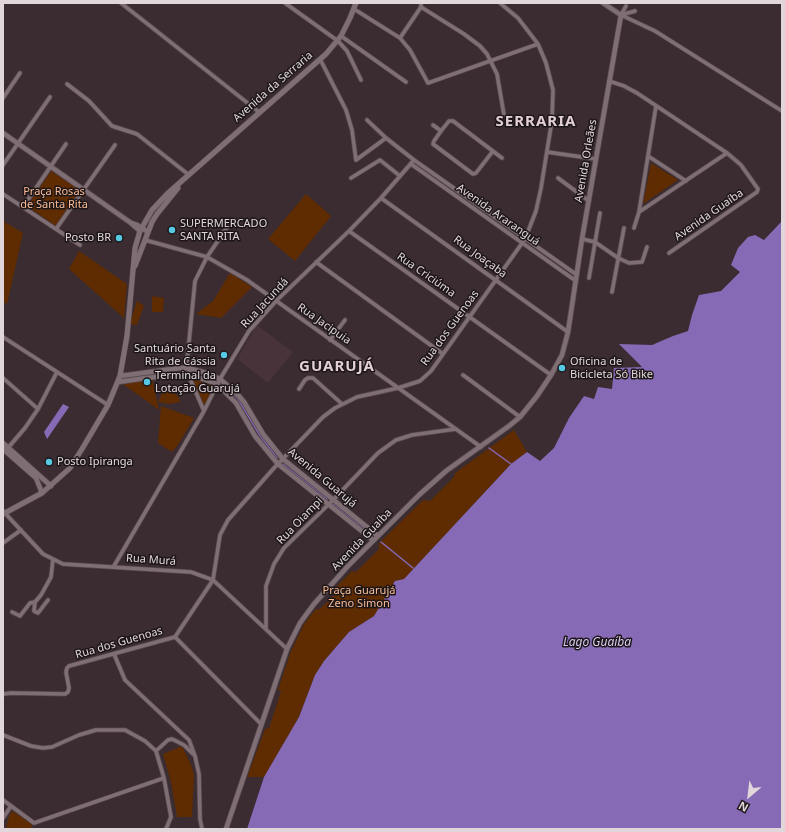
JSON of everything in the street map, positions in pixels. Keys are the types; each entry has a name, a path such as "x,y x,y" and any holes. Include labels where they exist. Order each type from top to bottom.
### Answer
{"main road":[{"name":"Avenida da Serraria","path":"4,513 42,493 70,468 108,405 120,376 127,336 135,248 141,229 152,210 167,194 320,59 338,41 355,6"},
{"name":"Avenida da Serraria","path":"133,272 148,232 157,214 189,175"},
{"path":"135,248 138,251 142,250"}],"street":[{"path":"121,3 259,112"},
{"path":"285,3 338,41 347,51 361,80"},
{"name":"Rua dos Guenoas","path":"3,694 65,694 68,692 69,688 66,672 68,667 175,637 213,580 220,535 228,520 278,464 323,417 335,408 357,397 398,388 420,381 431,371 525,239 536,211 552,120 553,90 546,63 538,44 518,18 500,3"},
{"path":"603,3 621,15 656,31 782,110"},
{"path":"400,38 421,5 464,34 480,46 491,60 497,74 504,115"},
{"path":"355,6 400,38 410,50 428,83 538,44"},
{"path":"621,15 626,6"},
{"path":"621,15 635,11"},
{"name":"Avenida Orleães","path":"568,332 582,239 621,15"},
{"path":"341,36 406,82"},
{"path":"320,59 346,110 352,130 356,160 386,138"},
{"path":"3,98 20,74"},
{"path":"609,81 624,86 727,154 638,212"},
{"path":"67,84 89,101 112,126 137,134 189,175"},
{"path":"3,165 50,97"},
{"path":"634,228 656,106"},
{"name":"Avenida Araranguá","path":"367,120 386,138 414,160 577,275"},
{"path":"493,151 476,173 473,174 433,144 441,131 451,120 493,151 502,158"},
{"path":"433,125 441,131"},
{"path":"3,133 131,223 148,232"},
{"path":"23,207 66,144"},
{"path":"56,229 115,144"},
{"path":"547,152 596,160"},
{"name":"Avenida Guaíba","path":"670,253 758,190 741,165 727,154"},
{"path":"648,156 686,181"},
{"path":"351,178 380,160 400,176"},
{"name":"Rua Jacundá","path":"114,566 204,411 217,384 249,331 276,301 381,198 414,160"},
{"name":"Avenida Araranguá","path":"411,164 576,281"},
{"path":"558,178 589,201"},
{"path":"447,190 450,186"},
{"path":"3,194 80,245"},
{"name":"Rua Joaçaba","path":"381,198 568,332"},
{"path":"474,209 477,205"},
{"path":"589,278 600,212"},
{"path":"204,411 189,374 187,362 195,281 207,257 228,226"},
{"path":"612,292 624,228"},
{"name":"Rua Criciúma","path":"349,231 552,375"},
{"path":"582,239 595,242 618,258 629,263 641,263 644,260 647,247"},
{"name":"Rua Jacipuia","path":"145,240 207,257 247,280 481,446"},
{"path":"316,262 443,354"},
{"path":"330,340 345,320"},
{"name":"Avenida Guaíba","path":"226,829 287,649 300,623 314,604 373,540 419,495 446,471 520,417 552,375 562,355 568,332"},
{"path":"3,338 108,405"},
{"name":"Avenida Guarujá","path":"120,376 188,368 220,379 244,402 263,434 283,459 378,536"},
{"path":"6,450 25,428 38,409 57,372"},
{"name":"Avenida Guarujá","path":"118,382 189,374 217,384 236,403 255,436 278,464 373,540"},
{"path":"463,375 520,417"},
{"path":"3,378 38,409"},
{"path":"299,389 305,380 308,378 313,378 342,404"},
{"name":"Rua Oiampi","path":"266,628 266,586 274,564 284,548 378,453 396,440 412,435 456,429"},
{"path":"3,443 6,450 36,478 42,493"},
{"path":"6,450 51,486"},
{"name":"Rua Murá","path":"4,513 43,554 63,564 191,572 213,580 287,649"},
{"path":"3,543 21,530"},
{"path":"12,612 20,616 30,603 34,602 41,595 51,577 53,559"},
{"path":"34,602 34,611 38,613 48,600"},
{"path":"175,637 261,724"},
{"path":"114,654 125,680 189,740 195,756 198,774 200,819 202,829"},
{"path":"3,735 31,746 43,748 52,747 79,735 96,730 125,730 145,740 156,751 164,778 171,817 166,829"},
{"path":"156,751 168,740 172,739 184,745 195,756"},
{"path":"34,823 164,778"},
{"path":"3,800 34,823"},
{"path":"3,818 11,806"},
{"path":"33,829 34,823"}],"shaded area":[{"path":"257,325 293,352 268,383 237,359"}],"green space":[{"path":"651,163 678,180 643,204"},
{"name":"Praça Rosas de Santa Rita","path":"51,171 80,190 56,226 27,206"},
{"path":"306,194 331,216 295,261 268,239"},
{"path":"3,221 23,233 7,304 3,302"},
{"path":"79,251 127,284 124,318 69,269"},
{"path":"230,273 252,287 221,318 196,314 213,301"},
{"path":"152,296 164,298 163,312 152,312"},
{"path":"137,301 144,306 137,325 133,325 130,323"},
{"path":"152,378 159,410 123,384 126,382"},
{"path":"192,378 214,386 204,408"},
{"path":"165,386 179,397 180,402 169,404 158,402"},
{"path":"161,406 194,418 178,445 172,452 158,443"},
{"name":"Praça Guarujá Zeno Simon","path":"514,430 527,452 511,464 404,579 395,581 374,616 349,632 324,661 315,675 299,717 264,777 247,777 265,729 269,728 281,691 278,690 291,651 304,624 316,609 320,609 337,592 336,587 352,571 356,572 379,549 379,543 423,500 430,501 454,477 455,473"},
{"path":"182,746 192,767 194,775 192,817 177,817 171,782 163,754"},
{"path":"12,811 32,824 31,829 6,829 9,816"}],"water":[{"name":"Lago Guaíba","path":"782,221 782,829 247,829 264,777 299,717 315,675 324,661 349,632 374,616 395,581 404,579 511,464 527,452 540,461 554,448 569,418 584,396 594,399 598,387 612,389 614,368 642,367 619,344 652,345 688,331 699,295 721,291 740,272 731,265 738,248 748,237 755,235 764,240"},
{"path":"63,404 69,407 47,439 44,432"}],"waterway":[{"path":"223,385 238,399 259,434 277,458"},
{"path":"489,448 511,464"},
{"path":"283,464 327,499"},
{"path":"333,504 369,533"},
{"path":"381,542 413,568"}],"place":[{"name":"SUPERMERCADO SANTA RITA","path":"172,230"},
{"name":"Posto BR","path":"119,238"},
{"name":"Santuário Santa Rita de Cássia","path":"224,355"},
{"name":"Oficina de Bicicleta Só Bike","path":"562,368"},
{"name":"Terminal da Lotação Guarujá","path":"147,382"},
{"name":"Posto Ipiranga","path":"49,462"}],"district":[{"name":"SERRARIA","path":"536,122"},
{"name":"GUARUJÁ","path":"337,367"}]}
